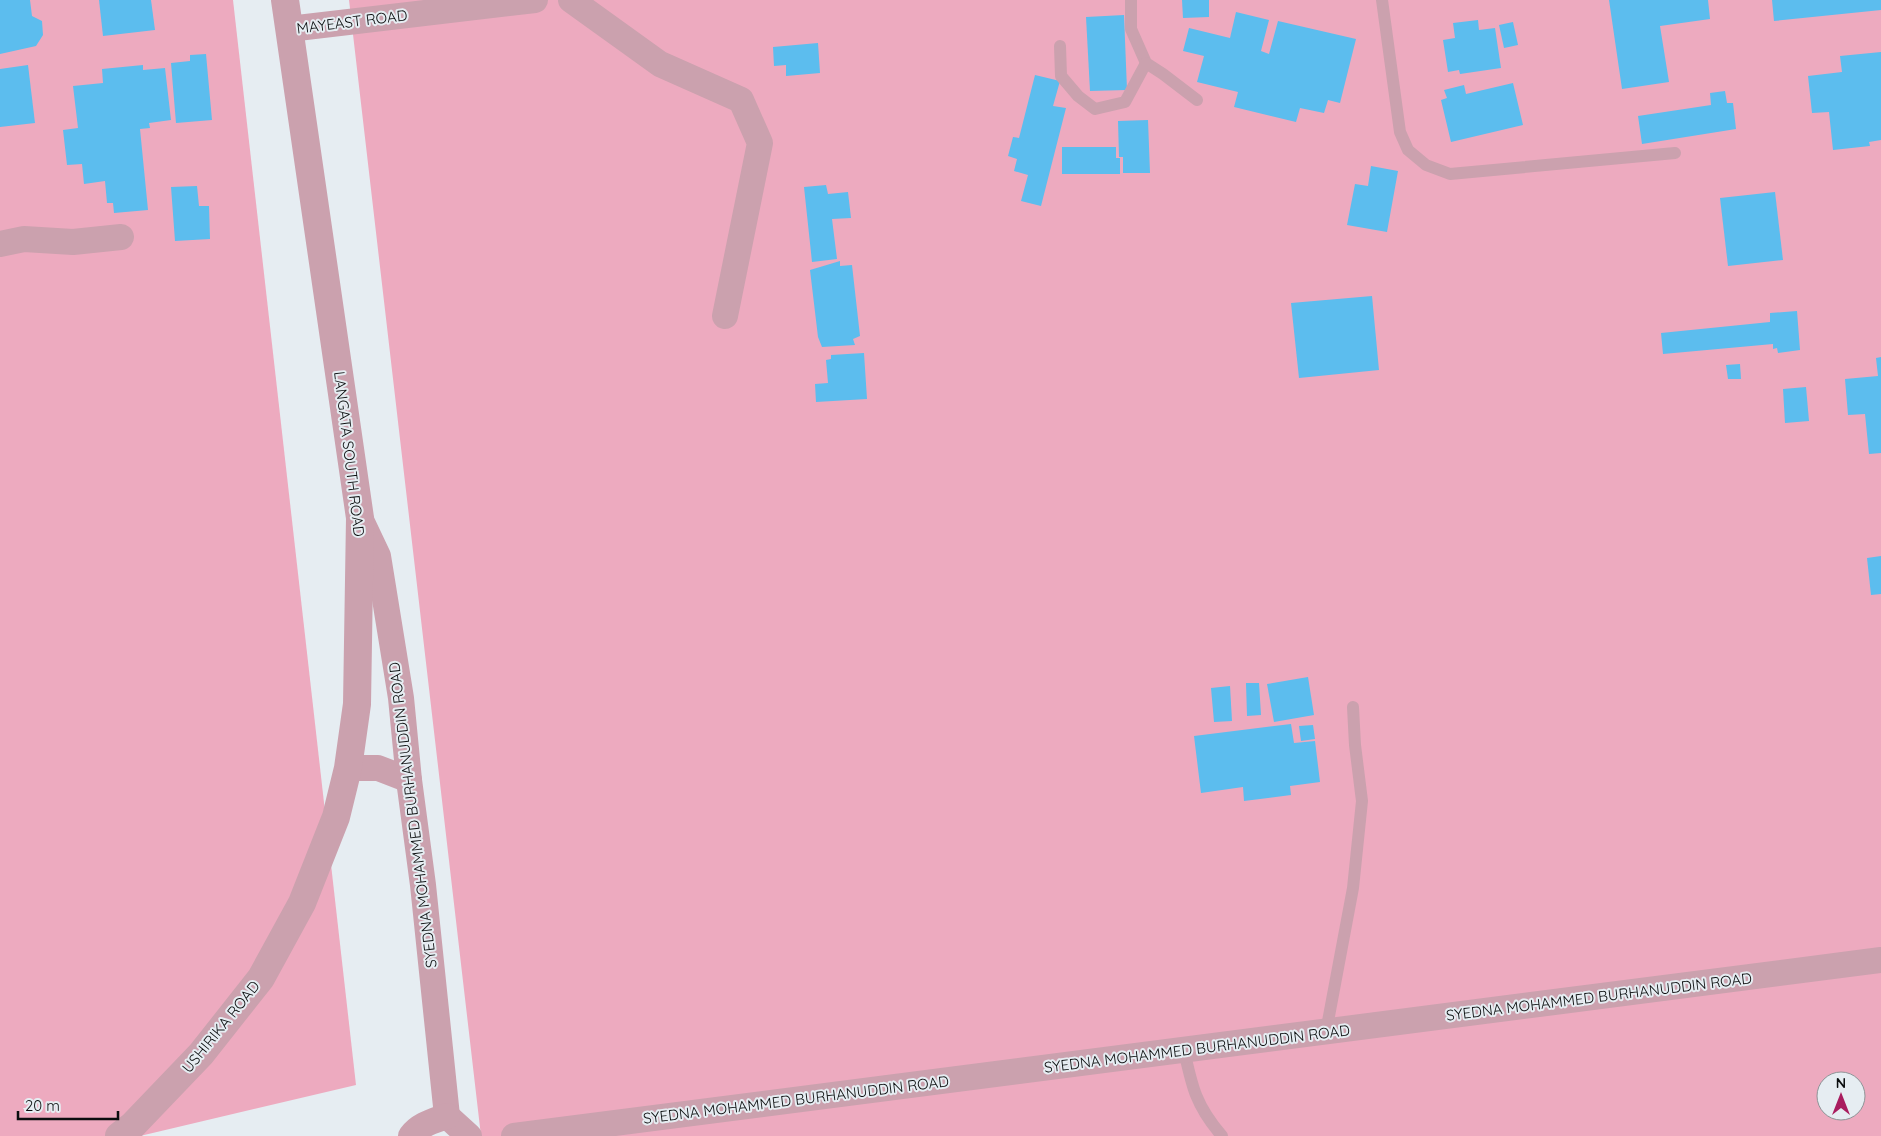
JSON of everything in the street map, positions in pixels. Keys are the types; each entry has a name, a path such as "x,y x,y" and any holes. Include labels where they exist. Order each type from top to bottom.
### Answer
{"street":[{"name":"LANGATA SOUTH ROAD","path":"285,0 360,518 357,704 348,768 336,817 302,903"},
{"name":"MAYEAST ROAD","path":"289,29 534,0"},
{"path":"571,0 660,64 741,100 760,143 725,316"},
{"path":"0,244 24,239 73,242 121,237"},
{"name":"SYEDNA MOHAMMED BURHANUDDIN ROAD","path":"360,518 378,556 401,698 447,1116"},
{"path":"348,768 378,768 409,780"},
{"name":"USHIRIKA ROAD","path":"130,1132 201,1054 261,978 302,903"},
{"name":"SYEDNA MOHAMMED BURHANUDDIN ROAD","path":"514,1136 1881,960"},
{"path":"411,1136 416,1130 426,1124 447,1116 469,1136"}],"lane":[{"path":"1131,0 1131,29 1146,63 1197,100"},
{"path":"1382,0 1400,132 1408,150 1426,165 1450,174 1675,153"},
{"path":"1060,46 1061,76 1078,96 1095,109 1125,102 1146,63"},
{"path":"1326,1032 1353,888 1362,801 1353,707"},
{"path":"1184,1050 1195,1094 1207,1119 1222,1136"}],"shaded area":[{"path":"0,0 233,0 356,1085 140,1136 0,1136"},
{"path":"349,0 1881,0 1881,1136 481,1136"}],"building":[{"path":"0,0 30,0 32,16 42,21 43,35 36,46 0,54"},
{"path":"99,0 151,0 155,30 103,36"},
{"path":"1182,0 1209,0 1209,17 1183,18"},
{"path":"1609,0 1708,0 1710,19 1660,26 1669,82 1622,89"},
{"path":"1772,0 1881,0 1881,10 1774,21"},
{"path":"1236,12 1269,20 1261,51 1269,54 1278,21 1356,39 1340,103 1328,100 1324,113 1300,108 1296,122 1234,107 1238,92 1197,82 1204,56 1183,51 1189,28 1230,38"},
{"path":"1124,15 1127,90 1090,91 1086,17"},
{"path":"1478,20 1479,30 1495,28 1501,68 1460,74 1459,70 1448,72 1443,40 1455,38 1453,23"},
{"path":"1513,22 1518,45 1504,48 1499,25"},
{"path":"818,43 820,73 786,76 786,65 774,66 773,47"},
{"path":"1881,52 1881,140 1869,142 1870,146 1833,150 1829,112 1812,113 1808,76 1842,72 1840,56"},
{"path":"206,54 212,120 176,123 171,63 190,61 190,55"},
{"path":"28,65 35,123 0,127 0,69"},
{"path":"143,65 143,70 165,68 171,120 149,123 150,128 140,129 148,210 114,213 113,203 107,203 105,181 84,184 82,164 67,165 63,130 78,128 73,86 103,83 102,69"},
{"path":"1035,75 1060,81 1053,106 1066,108 1041,206 1021,201 1028,175 1014,171 1017,159 1008,156 1013,137 1019,138"},
{"path":"1513,83 1523,125 1451,142 1441,100 1447,98 1444,90 1464,85 1466,94"},
{"path":"1725,91 1727,103 1733,103 1736,129 1642,144 1638,116 1711,105 1710,93"},
{"path":"1148,120 1150,173 1123,173 1123,157 1119,157 1118,121"},
{"path":"1062,147 1116,147 1116,158 1120,158 1120,174 1062,174"},
{"path":"1371,166 1398,171 1387,232 1347,225 1355,184 1368,186"},
{"path":"826,185 828,194 848,192 851,218 832,219 837,259 812,262 804,187"},
{"path":"197,186 199,206 209,206 210,239 175,241 171,187"},
{"path":"1775,192 1783,260 1728,266 1720,198"},
{"path":"840,261 840,266 852,265 860,336 853,339 855,345 822,347 818,337 810,270"},
{"path":"1372,296 1379,370 1299,378 1291,303"},
{"path":"1797,311 1800,350 1778,353 1777,348 1773,349 1773,344 1663,354 1661,333 1770,322 1770,313"},
{"path":"864,353 867,399 816,402 815,384 828,383 826,360 831,359 831,355"},
{"path":"1881,357 1881,453 1869,454 1865,414 1848,415 1845,379 1878,376 1876,358"},
{"path":"1740,364 1741,379 1728,379 1726,365"},
{"path":"1806,387 1809,421 1785,423 1783,389"},
{"path":"1881,556 1881,594 1871,595 1867,558"},
{"path":"1308,677 1314,715 1274,722 1267,684"},
{"path":"1246,683 1259,683 1261,715 1247,716"},
{"path":"1230,686 1232,721 1214,722 1211,688"},
{"path":"1291,724 1294,743 1315,741 1320,782 1290,786 1291,795 1244,801 1243,787 1201,793 1194,736"},
{"path":"1313,725 1315,739 1301,741 1299,726"}]}
